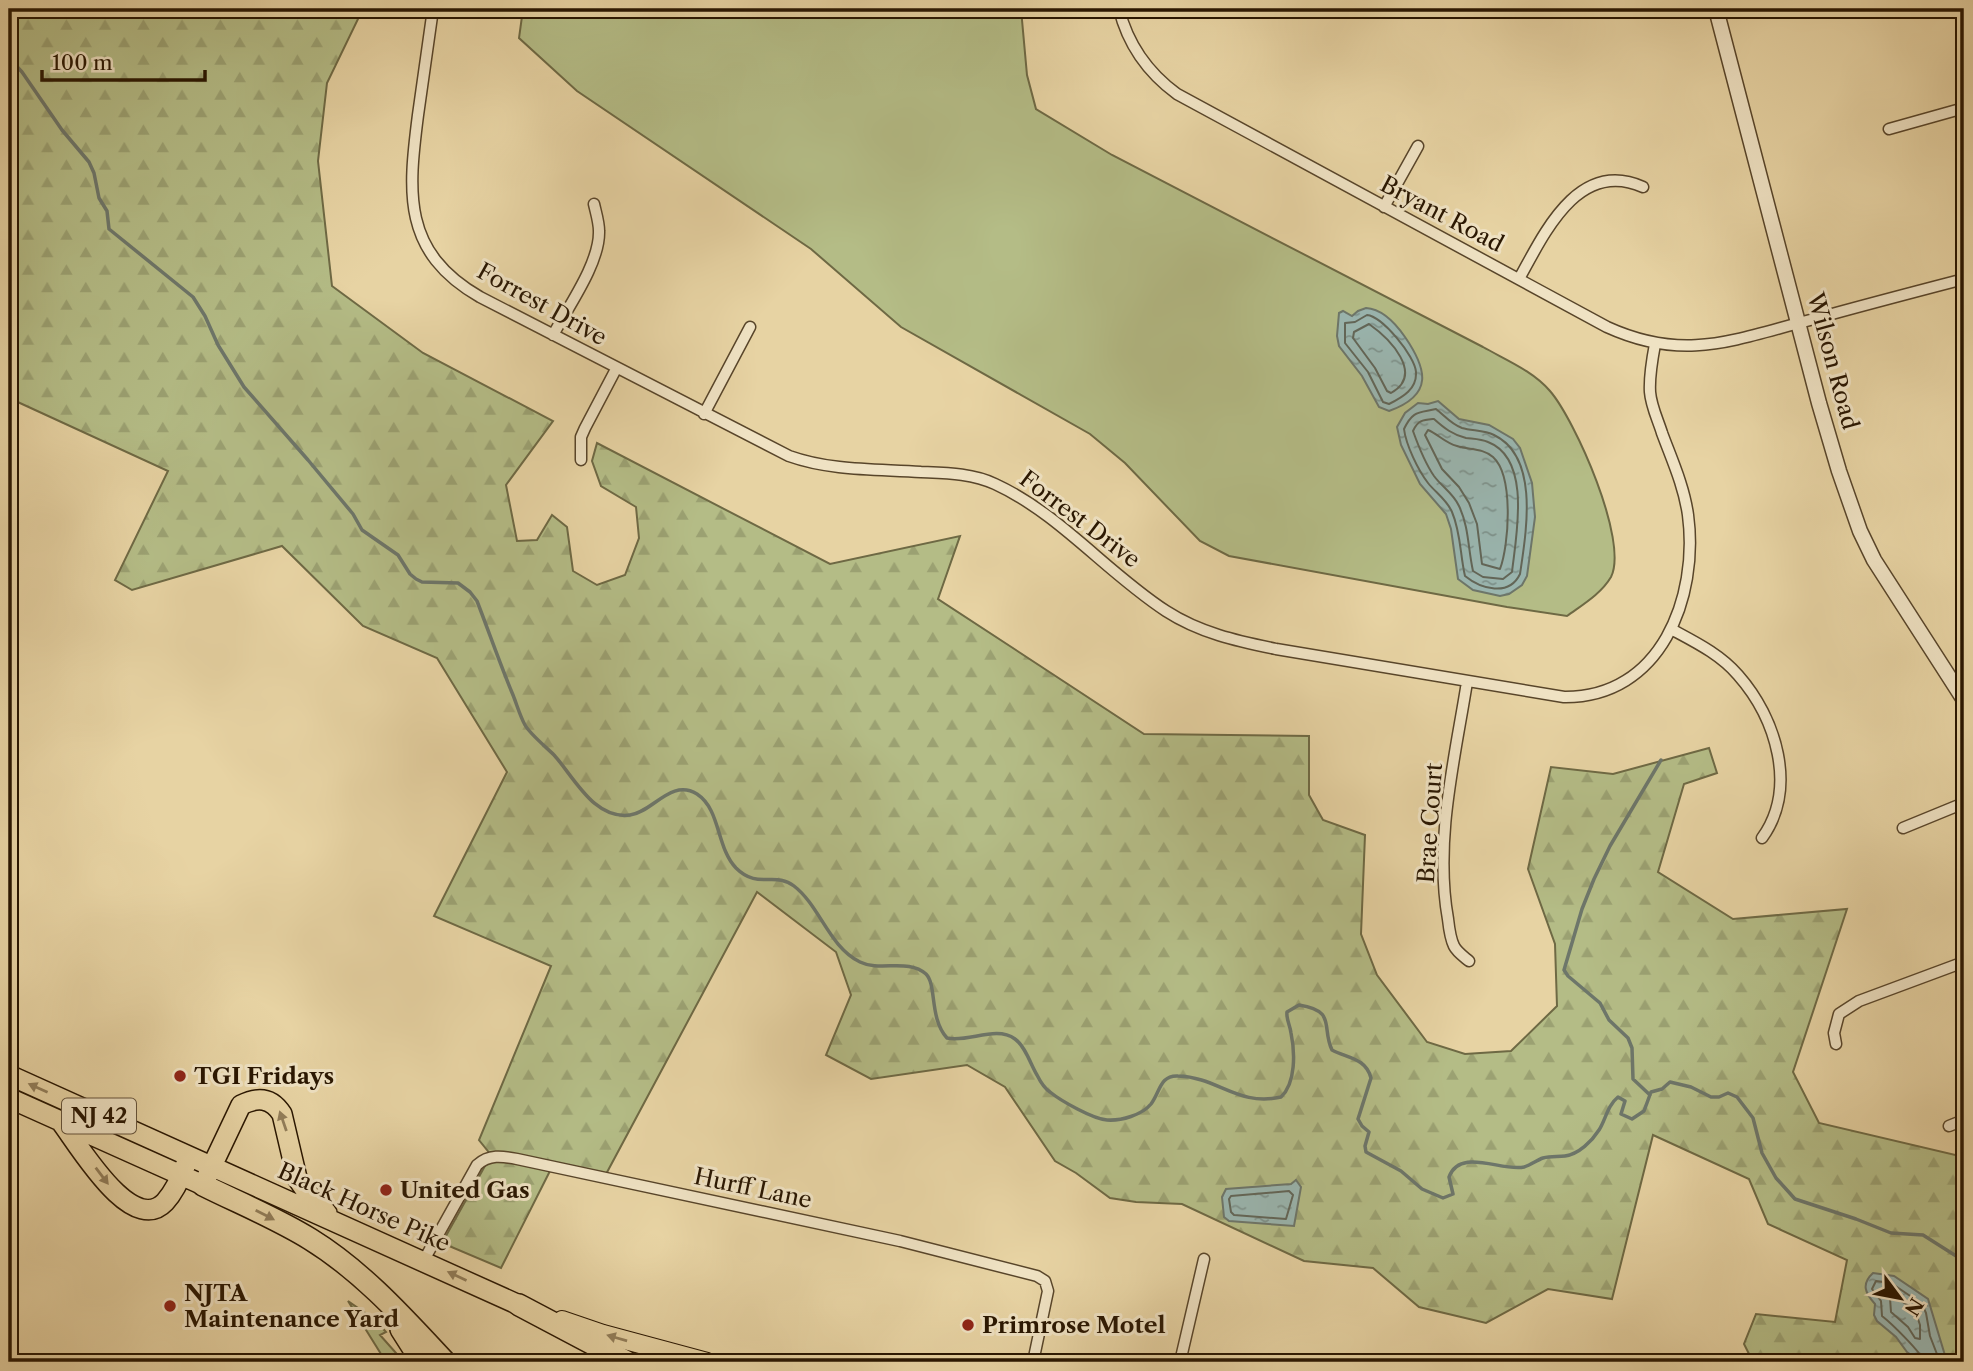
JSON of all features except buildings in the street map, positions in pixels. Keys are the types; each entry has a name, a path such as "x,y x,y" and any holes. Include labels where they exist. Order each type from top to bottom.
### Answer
{"highway":[{"name":"Black Horse Pike","path":"9,1075 190,1157 208,1176"},
{"name":"Black Horse Pike","path":"9,1098 181,1175 208,1176 335,1222 519,1305"},
{"path":"208,1176 241,1105 256,1098 267,1100 277,1106 282,1114 297,1178 335,1222"},
{"path":"60,1121 118,1196 134,1208 144,1210 164,1203 190,1157"},
{"name":"NJ 42","path":"208,1176 310,1239 372,1287 445,1362"},
{"path":"372,1287 422,1362"},
{"name":"NJ 42","path":"519,1305 627,1362"}],"main road":[{"name":"Black Horse Pike","path":"519,1305 603,1334 707,1362"}],"street":[{"name":"Forrest Drive","path":"433,9 411,172 412,203 430,251 455,279 480,297 616,369 802,461 837,467 951,474 992,482 1041,511 1163,609 1216,635 1269,648 1553,696 1590,695 1614,686 1645,666 1671,629 1685,590 1690,532 1685,499 1652,406 1650,393 1655,344"},
{"name":"Bryant Road","path":"1119,9 1128,36 1141,60 1177,94 1606,327 1655,344 1721,344 1964,279"},
{"name":"Wilson Road","path":"1716,9 1839,471 1860,531 1874,560 1964,699"},
{"path":"1889,129 1964,108"},
{"path":"1384,207 1418,146"},
{"path":"1519,279 1552,222 1571,199 1596,185 1610,181 1631,181 1643,187"},
{"path":"553,335 592,261 598,244 598,220 594,204"},
{"path":"704,414 750,327"},
{"path":"581,460 581,437 584,428 616,369"},
{"path":"1671,629 1711,652 1738,674 1769,723 1781,783 1775,815 1762,838"},
{"name":"Brae Court","path":"1467,682 1448,806 1444,874 1451,939 1458,951 1469,961"},
{"path":"1903,828 1964,803"},
{"path":"1836,1044 1834,1033 1839,1014 1859,1001 1964,962"},
{"path":"1948,1126 1964,1120"},
{"name":"Hurff Lane","path":"424,1261 477,1165 483,1159 493,1157 517,1159 888,1239 1037,1276 1045,1281 1048,1291 1033,1362"},
{"path":"1180,1362 1204,1259"}],"green space":[{"path":"9,9 359,9 358,19 327,83 318,161 332,286 423,353 553,421 506,485 517,541 537,540 552,515 567,527 573,571 597,585 625,575 639,538 636,507 601,486 592,461 597,443 830,564 960,536 938,599 1144,734 1309,736 1309,795 1323,820 1365,835 1361,934 1377,975 1427,1042 1465,1054 1511,1051 1557,1006 1555,944 1528,869 1551,767 1613,774 1709,748 1717,773 1684,784 1658,872 1733,919 1847,909 1793,1072 1819,1123 1964,1157 1964,1362 1753,1362 1744,1344 1756,1314 1835,1322 1847,1260 1768,1224 1749,1179 1653,1135 1612,1299 1548,1289 1486,1323 1419,1307 1373,1268 1304,1261 1182,1204 1110,1198 1055,1161 1005,1087 967,1065 871,1079 826,1055 851,995 836,952 757,892 605,1176 553,1165 501,1268 442,1243 491,1155 479,1140 551,966 434,916 507,772 437,658 363,626 282,546 132,590 115,580 168,471 9,398"},
{"path":"523,9 1021,9 1027,75 1036,109 1112,155 1519,366 1543,384 1561,406 1573,427 1597,481 1613,537 1615,560 1611,577 1597,594 1567,616 1229,556 1200,541 1125,463 1090,434 901,327 811,249 577,91 519,38"},
{"path":"348,1301 374,1319 386,1332 380,1335 404,1362 386,1362"}],"water":[{"path":"1366,308 1383,314 1398,327 1421,370 1420,389 1414,397 1389,411 1379,407 1362,376 1339,346 1339,313 1343,311 1352,316"},
{"path":"1438,401 1459,419 1489,425 1513,439 1520,448 1532,483 1535,517 1527,576 1522,585 1509,594 1500,596 1473,590 1458,579 1451,529 1446,514 1420,484 1401,445 1397,427 1405,413 1418,403"},
{"path":"1296,1180 1301,1187 1294,1226 1229,1221 1224,1217 1222,1197 1226,1189 1291,1184"},
{"path":"1873,1273 1894,1276 1928,1299 1947,1362 1921,1362 1907,1352 1896,1337 1877,1321 1874,1315 1875,1304 1866,1288"}],"waterway":[{"path":"9,58 89,162 99,198 107,211 109,229 193,297 244,387 353,514 362,530 398,555 416,579 422,582 458,583 470,592 477,601 525,725 554,755 586,795 606,811 617,815 630,815 679,790 697,794 710,809 725,850 736,868 752,878 780,880 794,886 811,904 840,947 860,962 876,966 911,967 926,974 935,1012 947,1038 1007,1035 1022,1046 1039,1080 1048,1090 1086,1113 1113,1120 1131,1116 1147,1108 1164,1081 1172,1076 1205,1081 1252,1098 1281,1097 1292,1076 1294,1058 1287,1012 1299,1005 1311,1008 1319,1011 1326,1021 1332,1050 1360,1062 1369,1071 1371,1078 1358,1119 1369,1132 1366,1152 1401,1171 1422,1189 1443,1198 1453,1194 1449,1177 1454,1168 1462,1163 1515,1168 1543,1158 1575,1153 1596,1134 1611,1104 1618,1097 1625,1101 1621,1114 1632,1119 1644,1111 1651,1092 1662,1089 1670,1082 1691,1087 1711,1097 1728,1093 1737,1097 1753,1118 1762,1153 1776,1178 1795,1199 1891,1233 1923,1235 1964,1261"},
{"path":"1650,1095 1633,1079 1632,1048 1628,1038 1609,1020 1600,1003 1564,970 1594,879 1610,846 1661,760"}],"place":[{"name":"TGI Fridays","path":"180,1076"},
{"name":"United Gas","path":"386,1190"},
{"name":"NJTA Maintenance Yard","path":"170,1306"},
{"name":"Primrose Motel","path":"968,1325"}]}
